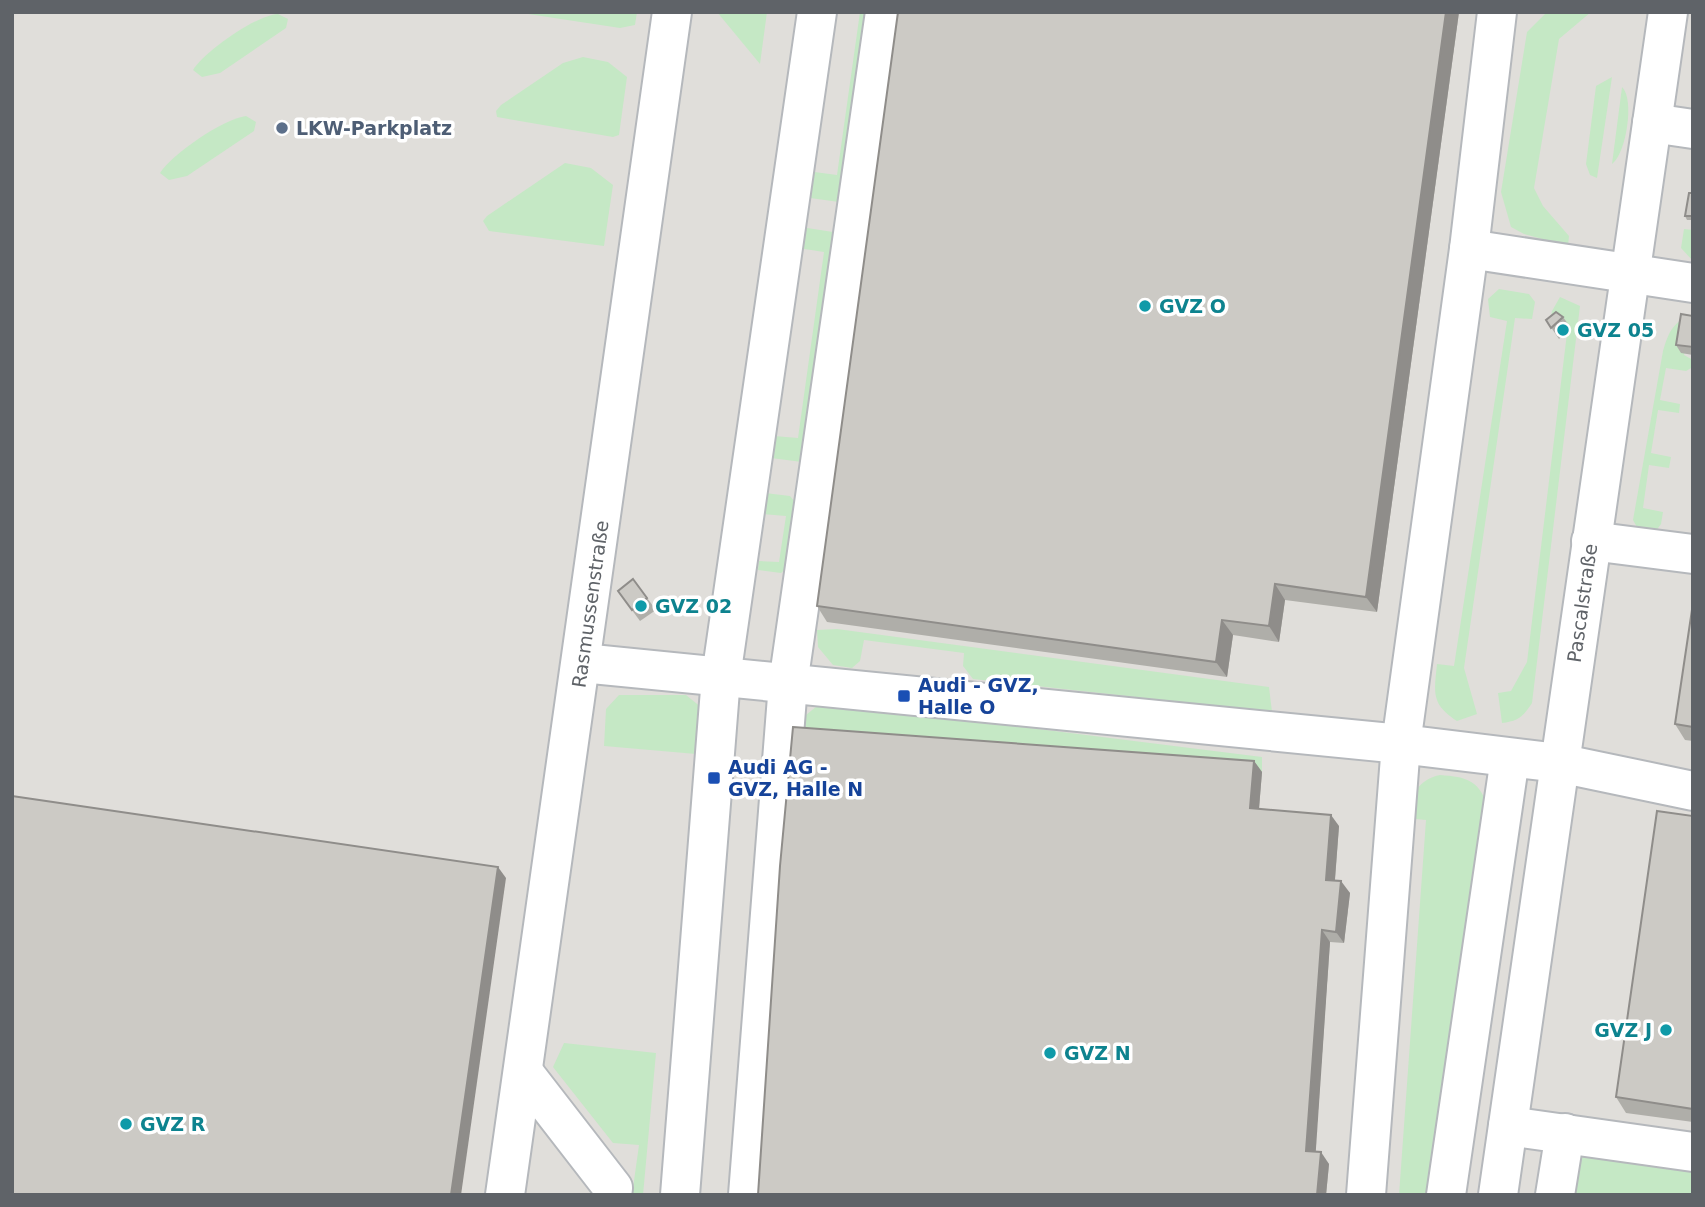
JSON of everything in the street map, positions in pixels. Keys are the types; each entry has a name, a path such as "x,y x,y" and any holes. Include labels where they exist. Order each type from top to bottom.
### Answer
{"street":[{"name":"Rasmussenstraße","path":"505,1195 672,12"},
{"path":"680,1195 722,677 817,12"},
{"path":"748,1195 788,684 885,12"},
{"path":"1366,1195 1401,744 1469,248 1497,12"},
{"name":"Pascalstraße","path":"1498,1195 1668,12"},
{"path":"1651,123 1693,129"},
{"path":"1469,248 1693,283"},
{"path":"1591,541 1693,554"},
{"path":"582,663 1401,744 1559,763 1693,792"},
{"path":"1446,1195 1510,758"},
{"path":"524,1073 613,1188 612,1195"},
{"path":"1508,1126 1693,1152"},
{"path":"1555,1195 1564,1133"}],"shaded area":[{"path":"12,12 1693,12 1693,1195 12,1195"}],"green space":[{"path":"515,12 637,12 635,25 620,28"},
{"path":"717,12 767,12 760,64"},
{"path":"860,12 865,12 839,202 803,197 807,171 837,175"},
{"path":"1547,12 1591,12 1559,39 1534,188 1543,206 1569,236 1568,246 1524,234 1511,227 1501,192 1527,32"},
{"path":"278,14 288,19 286,28 220,73 202,77 193,70 208,54 244,27"},
{"path":"583,57 608,62 627,77 619,135 613,137 497,117 496,111 501,105 563,63"},
{"path":"1612,77 1597,178 1590,175 1586,164 1596,86"},
{"path":"1622,87 1628,103 1627,126 1621,149 1612,164"},
{"path":"246,116 256,122 254,131 187,176 169,180 160,173 175,156 199,139"},
{"path":"565,163 591,168 613,185 604,246 489,231 483,221 487,216"},
{"path":"801,227 833,232 802,462 771,458 774,436 798,438 824,252 798,248"},
{"path":"1684,229 1693,230 1693,261 1681,248"},
{"path":"1499,289 1529,294 1535,302 1532,319 1515,318 1464,668 1477,714 1457,721 1438,703 1436,674 1437,664 1454,666 1507,321 1490,317 1488,299"},
{"path":"1560,297 1580,306 1532,703 1520,718 1502,723 1498,693 1511,691 1527,662 1568,325 1550,322 1552,311"},
{"path":"1693,314 1693,326 1684,355 1693,360 1693,367 1686,371 1666,368 1660,400 1680,404 1679,413 1658,410 1651,453 1671,457 1669,468 1649,465 1643,508 1663,512 1661,524 1656,531 1638,529 1633,520 1663,351 1673,328"},
{"path":"765,493 790,496 795,502 787,568 781,573 758,570 759,561 779,562 786,516 761,514"},
{"path":"837,629 1269,687 1272,712 973,679 963,666 964,653 864,640 860,661 852,668 833,665 818,647 817,630"},
{"path":"619,695 686,695 702,708 696,754 604,746 606,709"},
{"path":"822,702 1262,757 1262,772 801,738 806,715"},
{"path":"1440,775 1471,782 1480,791 1488,807 1433,1195 1399,1195 1426,820 1405,818 1420,785"},
{"path":"564,1043 656,1053 643,1195 632,1195 639,1145 613,1143 553,1067"},
{"path":"1573,1154 1693,1167 1693,1195 1562,1195"}],"building":[{"name":"GVZ O","path":"898,12 1446,12 1366,597 1275,584 1269,626 1222,620 1216,662 817,606"},
{"path":"1689,193 1693,193 1693,216 1685,216"},
{"path":"1556,312 1563,317 1551,328 1546,320"},
{"path":"1681,314 1693,316 1693,347 1676,345"},
{"path":"633,579 647,598 632,610 618,591"},
{"path":"1693,603 1693,727 1675,724"},
{"name":"GVZ N","path":"793,727 1254,761 1250,808 1331,815 1326,880 1341,881 1336,932 1322,930 1306,1151 1321,1152 1317,1195 758,1195 780,866"},
{"path":"12,796 498,867 451,1195 12,1195"},
{"name":"GVZ J","path":"1657,811 1693,816 1693,1109 1616,1097"}],"place":[{"name":"LKW-Parkplatz","path":"282,128"},
{"name":"GVZ O","path":"1145,306"},
{"name":"GVZ 05","path":"1563,330"},
{"name":"GVZ 02","path":"641,606"},
{"name":"Audi - GVZ, Halle O","path":"904,696"},
{"name":"Audi AG - GVZ, Halle N","path":"714,778"},
{"name":"GVZ J","path":"1666,1030"},
{"name":"GVZ N","path":"1050,1053"},
{"name":"GVZ R","path":"126,1124"}]}
